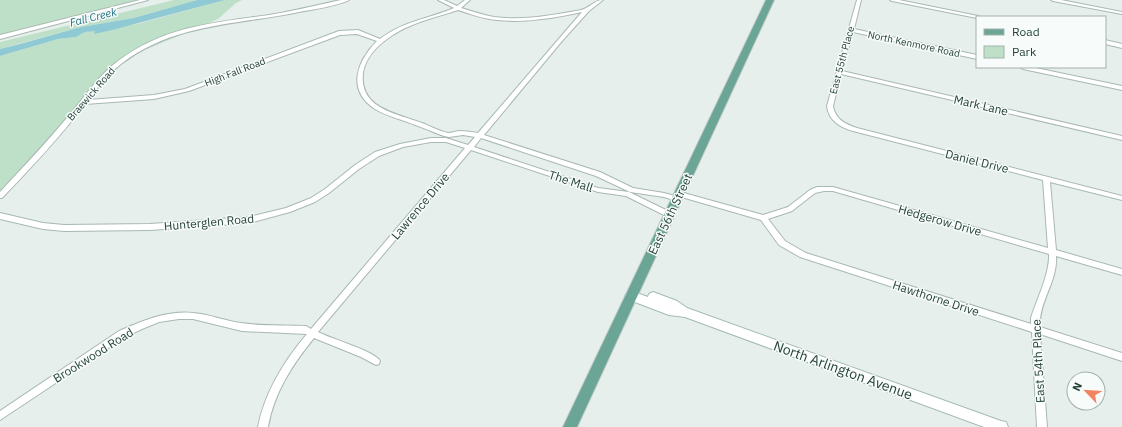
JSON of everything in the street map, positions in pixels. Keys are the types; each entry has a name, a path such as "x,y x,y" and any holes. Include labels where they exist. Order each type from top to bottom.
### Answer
{"main road":[{"name":"East 56th Street","path":"570,427 770,0"},
{"name":"North Arlington Avenue","path":"633,293 670,310 685,312 1001,427"}],"street":[{"path":"0,37 146,0"},
{"name":"Braewick Road","path":"0,196 46,146 108,72 144,47 166,36 211,23 265,16 347,0"},
{"path":"440,0 457,9 480,16 512,20 535,19 587,10"},
{"path":"448,138 374,107 366,98 360,83 361,70 368,55 381,41 407,25 457,9 463,6 468,0"},
{"name":"Lawrence Drive","path":"263,427 268,404 278,382 296,353 587,10 601,0"},
{"name":"East 55th Place","path":"835,119 831,113 830,106 859,0"},
{"path":"892,0 976,17"},
{"path":"1053,0 1122,13"},
{"name":"North Kenmore Road","path":"851,30 976,57"},
{"name":"High Fall Road","path":"83,102 154,97 187,90 335,33 358,32 381,41"},
{"path":"1106,42 1122,46"},
{"path":"1028,68 1122,88"},
{"name":"Mark Lane","path":"839,72 1122,138"},
{"name":"Daniel Drive","path":"835,119 843,125 855,130 1122,198"},
{"name":"The Mall","path":"448,138 463,133 480,136 598,174 628,191 642,196 670,215"},
{"name":"Hunterglen Road","path":"0,216 43,226 69,229 150,227 247,220 276,214 308,202 327,191 364,161 386,150 419,141 448,138 470,148"},
{"name":"The Mall","path":"470,148 598,190 628,191"},
{"name":"East 54th Place","path":"1042,427 1035,318 1051,271 1052,252 1046,178"},
{"name":"Hedgerow Drive","path":"763,218 790,209 812,191 830,189 1122,272"},
{"name":"The Mall","path":"642,196 679,196 763,218"},
{"name":"Hawthorne Drive","path":"763,218 780,242 803,256 1122,357"},
{"name":"Brookwood Road","path":"0,416 109,342 132,329 159,319 179,316 193,316 242,327 272,330 303,329 314,333 323,339 364,354 376,361"}],"green space":[{"path":"0,0 138,0 0,35"},
{"path":"174,0 197,0 134,18 81,27 0,49 0,42"},
{"path":"225,0 242,0 236,3 218,19 147,49 141,46 113,66 0,193 0,56 58,39 76,37 85,32 137,24"}],"water":[{"name":"Fall Creek","path":"197,0 225,0 112,30 94,34 95,31 85,32 76,37 58,39 0,56 0,49 81,27 134,18"}]}
